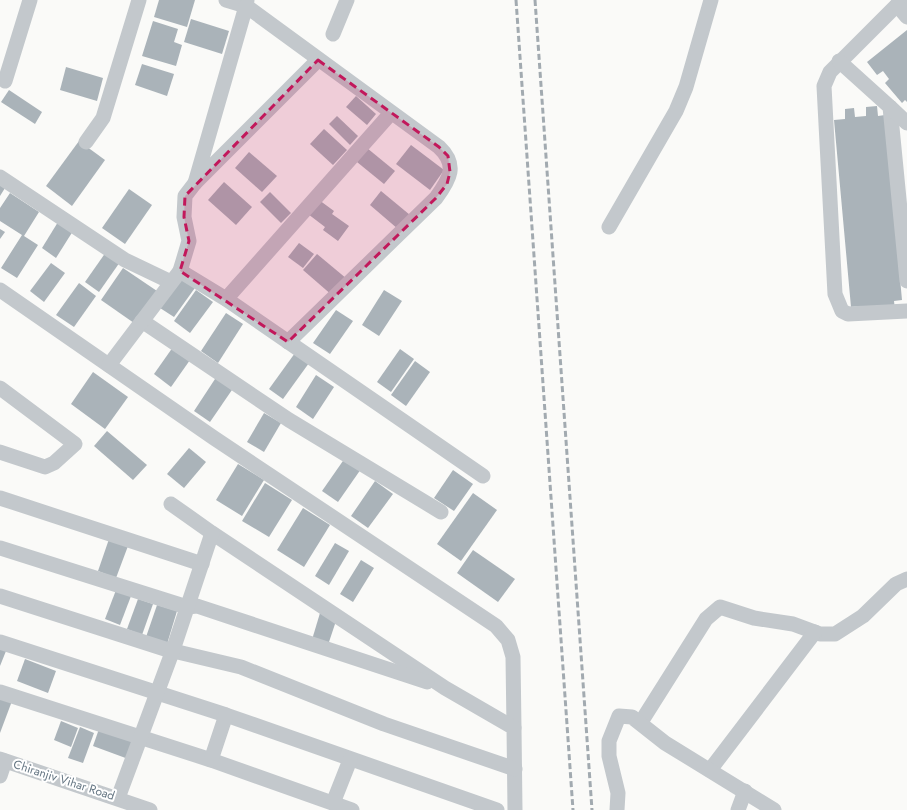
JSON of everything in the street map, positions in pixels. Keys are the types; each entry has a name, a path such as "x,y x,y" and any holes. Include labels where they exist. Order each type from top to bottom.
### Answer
{"street":[{"path":"5,81 30,0"},
{"path":"86,142 103,118 139,0"},
{"path":"226,0 246,3 318,60 439,147 448,156 450,172 447,184 436,198 288,342"},
{"path":"333,34 347,0"},
{"path":"609,227 676,111 686,87 710,0"},
{"path":"195,183 246,3"},
{"path":"907,17 899,3 839,61 830,72 824,86 834,294 842,311 848,314 907,311"},
{"path":"109,365 176,277 190,240 184,217 186,196 195,183 318,60"},
{"path":"839,61 907,123"},
{"path":"890,107 907,281"},
{"path":"226,299 391,113"},
{"path":"0,177 118,256 176,277 226,299 483,476"},
{"path":"0,290 496,626 508,640 513,657 515,810"},
{"path":"142,321 289,420 441,512"},
{"path":"0,388 75,444 54,463 45,467 0,452"},
{"path":"0,498 202,564"},
{"path":"171,504 212,534 446,688 514,728"},
{"path":"118,798 173,650 212,534"},
{"path":"0,548 187,607 197,606 446,688"},
{"path":"641,722 706,619 720,607 754,618 793,624 815,632 835,634 862,616 896,584 907,579"},
{"path":"0,596 173,650 240,667 384,724 515,769"},
{"path":"710,770 815,632"},
{"path":"0,642 157,694 226,715 350,760 497,810"},
{"path":"0,692 211,760 352,810"},
{"path":"211,760 226,715"},
{"path":"617,810 618,793 609,756 609,741 619,716 632,717 641,722 665,742 774,810"},
{"path":"0,776 3,760"},
{"name":"Chiranjiv Vihar Road","path":"3,760 150,810"},
{"path":"333,803 350,760"},
{"path":"738,810 745,791"}],"highlighted area":[{"path":"318,60 439,147 448,156 450,172 447,184 436,198 288,342 180,271 189,241 184,217 185,196"}],"building":[{"path":"159,0 195,0 187,27 154,17"},
{"path":"191,19 229,31 222,54 184,42"},
{"path":"153,21 178,29 174,42 182,45 176,66 142,56"},
{"path":"907,30 907,102 905,100 902,103 885,83 889,79 883,71 877,75 867,62"},
{"path":"142,64 174,74 167,96 135,85"},
{"path":"66,67 103,78 97,101 60,90"},
{"path":"9,90 42,112 35,124 1,102"},
{"path":"356,96 376,114 367,125 346,107"},
{"path":"877,106 878,116 885,115 902,300 894,301 895,310 859,313 859,306 851,307 834,120 845,119 845,109 854,108 855,117 866,116 866,107"},
{"path":"337,116 358,136 350,145 329,124"},
{"path":"324,129 347,150 333,165 310,144"},
{"path":"79,141 105,160 72,206 46,186"},
{"path":"411,145 444,170 430,190 396,164"},
{"path":"367,148 395,171 384,184 357,162"},
{"path":"249,152 277,176 262,192 235,168"},
{"path":"224,182 252,207 236,225 208,200"},
{"path":"0,185 5,188 0,196"},
{"path":"129,189 152,205 125,244 102,228"},
{"path":"381,191 410,215 398,229 370,205"},
{"path":"270,192 291,213 281,223 260,202"},
{"path":"10,193 39,212 24,236 38,245 17,278 1,268 22,235 0,221 0,208"},
{"path":"319,200 334,211 332,214 349,226 338,241 323,230 325,227 308,214"},
{"path":"58,222 73,231 56,258 42,248"},
{"path":"0,229 5,232 0,239"},
{"path":"299,243 314,254 303,268 288,257"},
{"path":"106,252 120,262 99,292 85,282"},
{"path":"317,254 347,279 333,296 303,270"},
{"path":"51,263 65,273 44,302 30,291"},
{"path":"123,268 157,291 134,323 101,300"},
{"path":"183,275 197,285 174,317 160,308"},
{"path":"79,283 96,296 74,327 56,315"},
{"path":"196,290 213,302 190,333 174,321"},
{"path":"384,290 402,301 379,336 362,325"},
{"path":"336,310 353,321 330,354 313,343"},
{"path":"226,313 243,324 218,363 201,351"},
{"path":"173,347 190,360 171,387 154,374"},
{"path":"400,349 414,359 391,392 377,382"},
{"path":"295,353 309,363 283,399 269,389"},
{"path":"415,361 430,372 406,406 391,395"},
{"path":"93,372 128,397 105,429 71,404"},
{"path":"316,375 334,387 313,419 296,407"},
{"path":"217,376 234,387 210,422 194,411"},
{"path":"264,413 281,423 264,452 247,442"},
{"path":"107,431 147,465 133,480 94,446"},
{"path":"189,448 206,462 184,488 167,474"},
{"path":"345,458 361,469 338,502 322,491"},
{"path":"238,464 264,480 242,516 216,500"},
{"path":"453,470 473,484 454,511 434,498"},
{"path":"375,481 393,494 368,528 351,516"},
{"path":"265,483 292,500 269,537 242,521"},
{"path":"473,493 497,510 461,561 437,544"},
{"path":"303,508 330,525 304,567 277,550"},
{"path":"109,539 128,546 116,578 98,571"},
{"path":"335,543 349,551 329,585 315,576"},
{"path":"473,550 515,579 498,602 457,573"},
{"path":"361,560 374,568 353,602 340,594"},
{"path":"116,590 131,596 120,625 105,619"},
{"path":"138,599 153,604 142,635 127,629"},
{"path":"157,605 177,611 167,644 146,637"},
{"path":"320,613 337,618 327,648 311,643"},
{"path":"0,649 6,651 0,666"},
{"path":"25,659 56,671 48,693 17,681"},
{"path":"0,696 12,701 0,733"},
{"path":"61,721 78,728 71,747 54,740"},
{"path":"80,727 94,733 83,763 68,758"},
{"path":"99,729 137,742 131,760 93,746"}],"railway":[{"path":"516,0 573,810"},
{"path":"535,0 592,810"}]}
